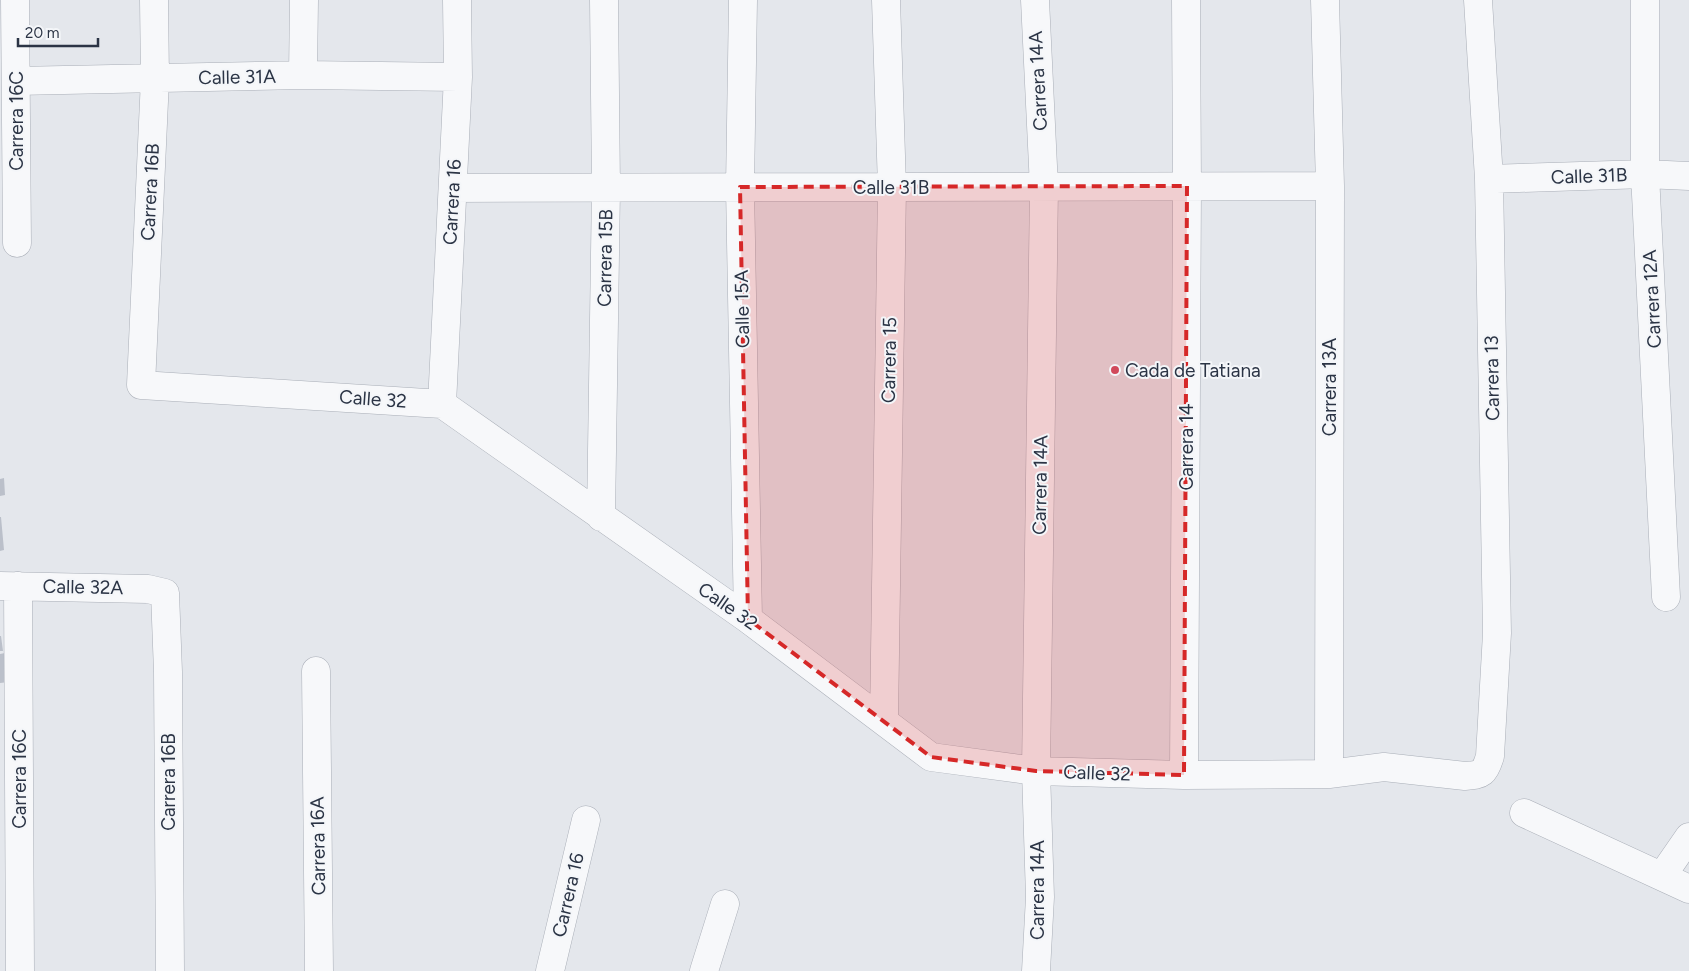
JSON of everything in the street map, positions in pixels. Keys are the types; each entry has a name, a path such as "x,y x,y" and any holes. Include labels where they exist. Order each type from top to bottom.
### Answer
{"street":[{"name":"Carrera 16C","path":"15,0 17,243"},
{"name":"Carrera 16B","path":"141,385 155,78 154,0"},
{"path":"303,75 304,0"},
{"name":"Carrera 16","path":"442,404 458,77 457,0"},
{"name":"Carrera 15B","path":"602,517 606,188 604,0"},
{"name":"Calle 15A","path":"744,0 740,187 748,618"},
{"name":"Carrera 15","path":"884,720 892,187 886,0"},
{"name":"Carrera 14A","path":"1034,0 1044,187 1036,771 1040,897 1036,971"},
{"name":"Carrera 14","path":"1184,775 1186,0"},
{"name":"Carrera 13A","path":"1325,0 1330,186 1329,774"},
{"name":"Carrera 13","path":"1478,0 1489,179 1497,633 1490,756"},
{"name":"Carrera 12A","path":"1645,0 1646,174 1666,597"},
{"name":"Calle 31A","path":"16,81 303,75 458,77"},
{"name":"Calle 31B","path":"1489,179 1646,174 1689,176"},
{"name":"Calle 31B","path":"453,188 1330,186"},
{"name":"Calle 32","path":"141,385 442,404 748,618 931,757 1036,771 1184,775 1329,774 1384,766 1478,776 1486,769 1490,756"},
{"name":"Carrera 16C","path":"9,586 20,971"},
{"name":"Calle 32A","path":"9,586 148,589 165,593"},
{"name":"Carrera 16B","path":"165,593 168,672 170,971"},
{"name":"Carrera 16A","path":"316,671 319,971"},
{"path":"1524,813 1689,889"},
{"name":"Carrera 16","path":"550,971 586,820"},
{"path":"1662,876 1689,837"},
{"path":"704,971 725,904"}],"highlighted area":[{"path":"1187,186 1184,775 1036,771 931,757 748,619 740,187"}],"building":[{"path":"4,478 5,495 0,496 0,479"},
{"path":"0,517 4,550 0,551"},
{"path":"1,636 3,651 0,651"},
{"path":"5,653 9,682 0,683 0,654"}],"place":[{"name":"Cada de Tatiana","path":"1115,370"}]}
